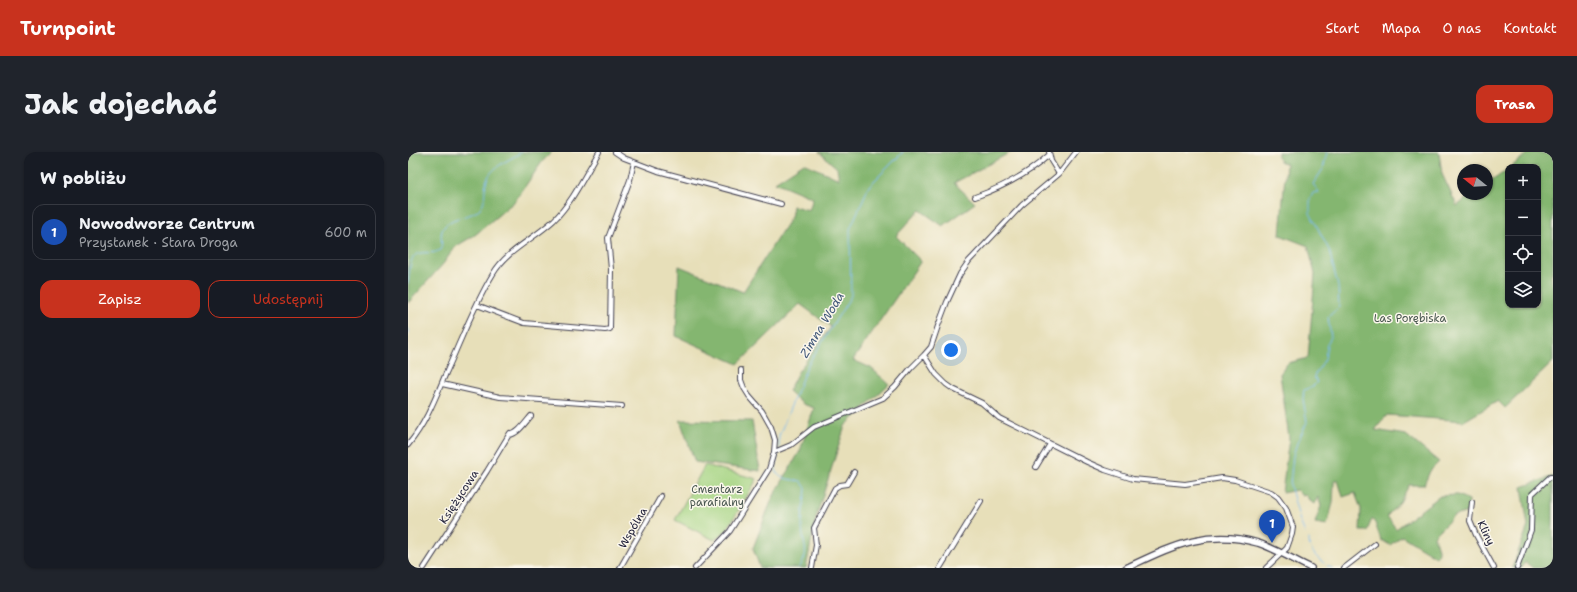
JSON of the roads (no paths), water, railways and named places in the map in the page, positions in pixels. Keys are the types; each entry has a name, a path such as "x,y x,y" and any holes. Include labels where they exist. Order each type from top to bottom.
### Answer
{"main road":[{"path":"1126,568 1176,545 1206,538 1229,538 1260,544 1311,568"}],"street":[{"path":"408,445 424,424 477,305 497,268 513,251 547,226 561,212 599,152"},
{"path":"615,152 624,158 682,179 781,204"},
{"path":"774,452 791,445 814,427 883,398 895,387 932,347 947,302 960,274 969,261 1022,205 1059,174 1076,152"},
{"path":"976,197 1027,173 1049,154 1059,174"},
{"path":"477,305 524,323 605,330 610,329 611,269 608,238 630,180 634,162"},
{"path":"924,355 940,379 953,389 982,403 999,418 1087,462 1133,479 1185,484 1222,478 1235,480 1271,492 1286,508 1293,527 1288,548 1266,568"},
{"path":"695,568 730,531 769,469 774,452 775,440 771,427 762,411 744,388 741,380 741,370"},
{"path":"442,384 500,397 622,406"},
{"name":"Księżycowa","path":"424,568 487,471 509,434 512,434 523,426 531,416"},
{"path":"1036,467 1050,444"},
{"path":"812,568 816,545 814,528 835,488 840,485 847,484 854,472"},
{"path":"1517,568 1531,530 1532,494 1551,477"},
{"name":"Wspólna","path":"620,568 661,496"},
{"path":"940,568 981,501"},
{"name":"Kliny","path":"1472,502 1470,521 1494,568"},
{"path":"1344,568 1375,544"}],"waterway":[{"path":"408,283 410,265 414,257 417,254 440,250 441,233 444,227 453,220 478,211 484,201 488,177 501,164 522,152"},
{"name":"Zimna Woda","path":"779,448 779,436 807,366 851,296 850,229 869,186 903,152"},
{"path":"1305,533 1290,485 1293,456 1297,443 1307,422 1303,399 1304,390 1313,386 1317,382 1314,376 1325,359 1327,344 1331,337 1328,317 1339,307 1338,286 1329,250 1310,213 1310,199 1313,193 1319,192 1313,184 1323,169 1327,152"},
{"name":"Zimna Woda","path":"778,453 776,468 779,475 787,479 801,481 806,488 802,514 805,556 799,568"},
{"path":"1309,539 1313,552 1324,563"},
{"path":"1327,566 1332,568"}],"place":[{"name":"Nowodworze Centrum","path":"1272,543"}],"park label":[{"name":"Las Porębiska","path":"1410,318"},
{"name":"Cmentarz parafialny","path":"717,495"}]}
